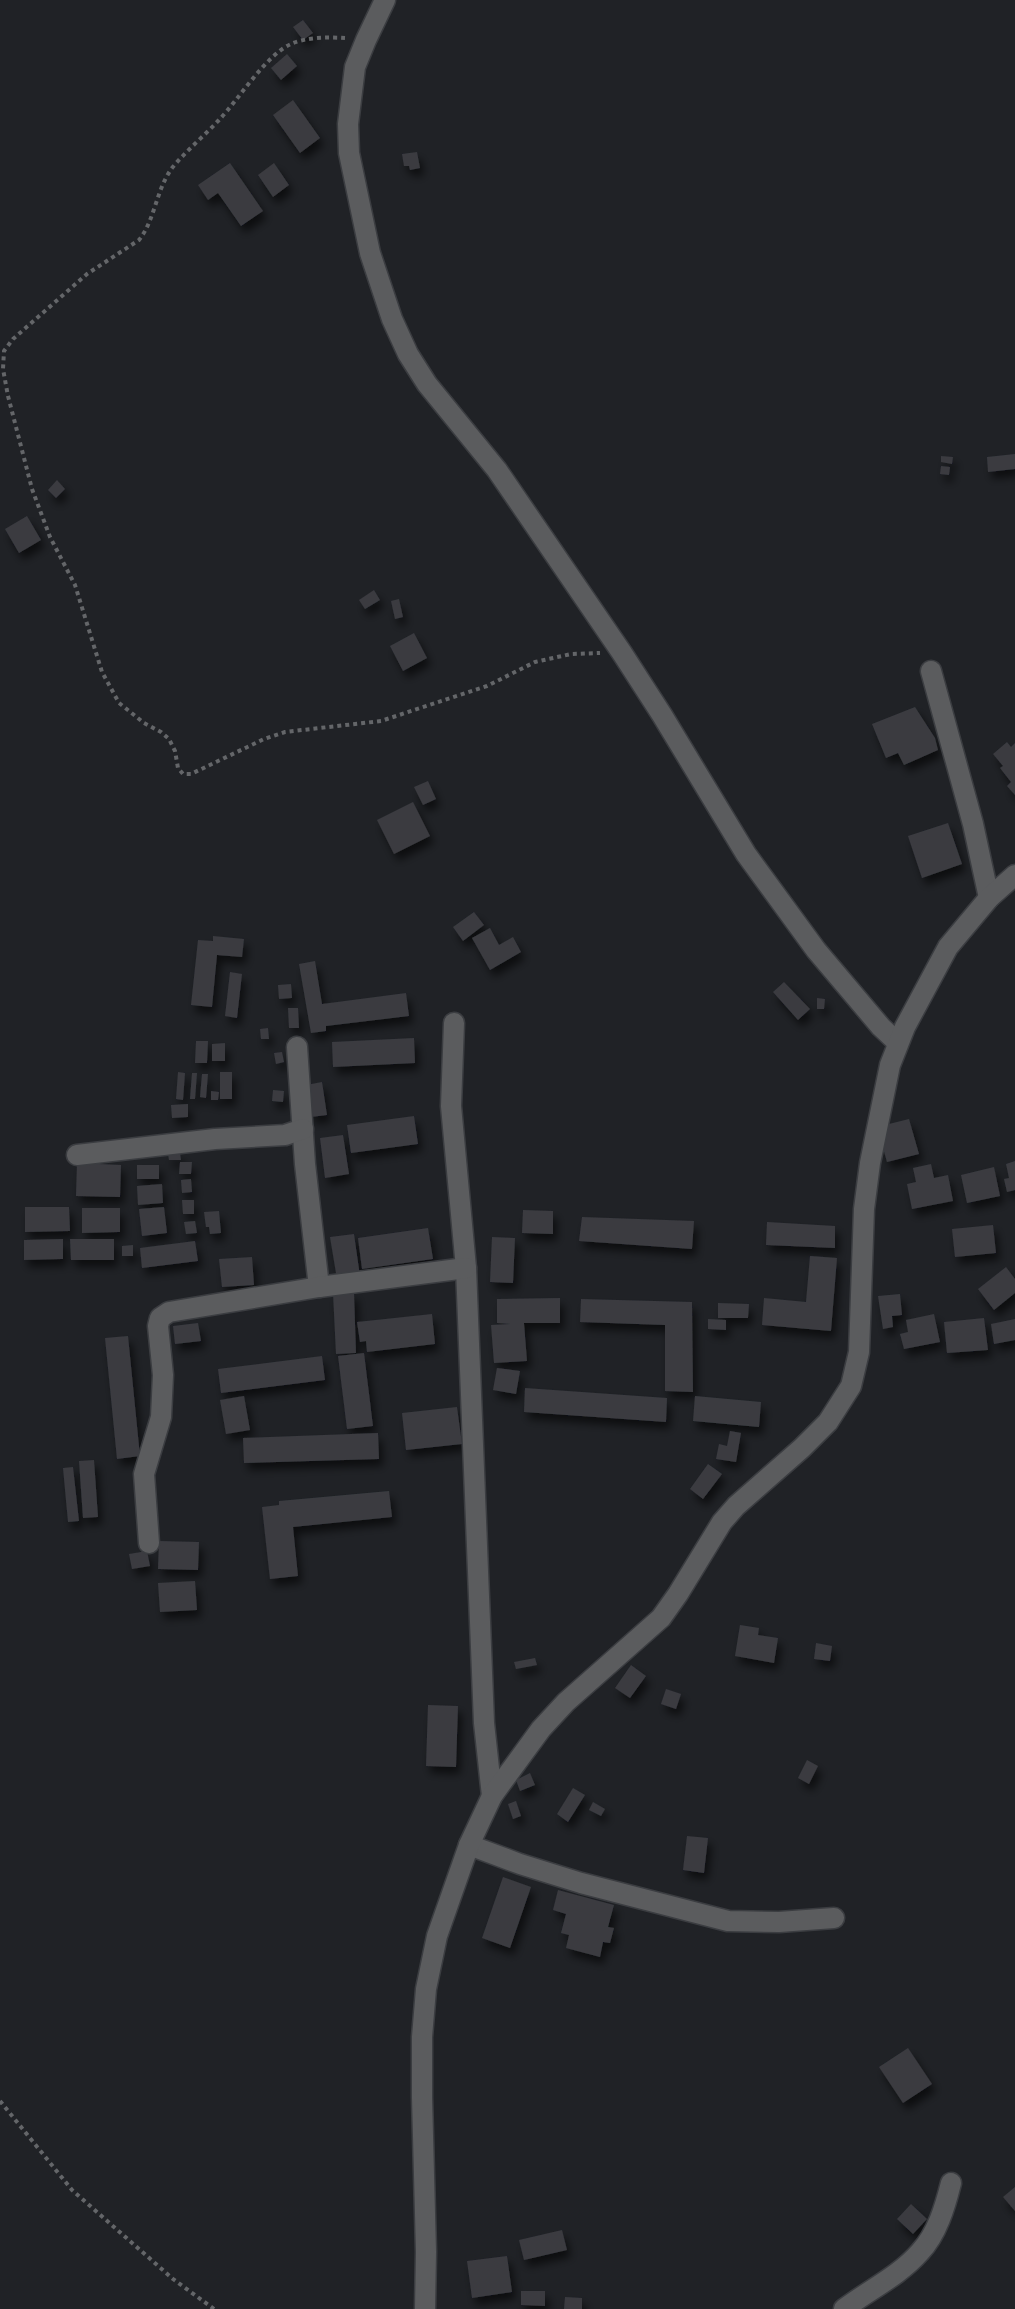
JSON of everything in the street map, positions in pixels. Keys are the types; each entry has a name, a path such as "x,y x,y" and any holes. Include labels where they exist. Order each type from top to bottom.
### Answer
{"street":[{"path":"385,0 355,67 348,124 349,153 370,253 392,319 408,354 427,384 497,470 622,653 746,854 816,950 898,1043"},
{"path":"931,671 973,824 989,898"},
{"path":"425,2309 422,2037 426,1989 437,1936 469,1845 492,1796 520,1756 566,1702 661,1618 722,1522 828,1422 851,1386 859,1352 864,1209 890,1065 898,1043 948,947 989,898 1012,885"},
{"path":"454,1023 451,1106 466,1268 484,1723 492,1796"},
{"path":"297,1047 305,1164 319,1287"},
{"path":"77,1155 215,1139 285,1135 303,1129"},
{"path":"149,1543 144,1474 161,1417 163,1375 158,1326 160,1318 169,1312 319,1287 466,1268"},
{"path":"469,1845 581,1883 728,1921 779,1922 834,1918"},
{"path":"844,2309 922,2251 945,2209 951,2183"}],"path":[{"path":"366,40 335,37 310,39 293,43 274,56 173,168 139,240 87,274 13,339 4,351 3,369 8,396 32,489 50,537 80,598 102,672 119,703 169,739 178,768 183,774 191,774 285,732 381,721 487,686 535,662 571,654 622,653"},
{"path":"0,2101 72,2190 173,2279 214,2309"}],"building":[{"path":"303,20 313,33 303,40 293,27"},
{"path":"287,54 297,66 281,80 271,68"},
{"path":"293,100 320,138 300,153 273,115"},
{"path":"417,152 420,168 410,170 409,166 404,166 402,154"},
{"path":"230,163 263,211 241,226 218,193 208,200 198,185"},
{"path":"274,163 289,185 273,197 258,175"},
{"path":"1015,454 1015,469 988,472 987,457"},
{"path":"941,456 953,457 952,464 941,462"},
{"path":"941,466 950,467 949,475 940,474"},
{"path":"57,480 65,489 56,498 48,490"},
{"path":"27,516 41,540 19,553 5,529"},
{"path":"374,590 380,600 365,609 359,600"},
{"path":"399,599 403,617 395,619 391,601"},
{"path":"414,633 427,658 403,671 390,646"},
{"path":"915,707 935,738 938,750 904,765 898,753 886,758 872,724"},
{"path":"1007,742 1011,747 1015,743 1015,795 1007,786 1011,782 1000,768 1003,766 993,754"},
{"path":"428,781 436,799 423,805 414,787"},
{"path":"413,802 430,836 394,854 377,820"},
{"path":"948,823 962,864 922,878 908,836"},
{"path":"474,912 484,925 463,941 453,927"},
{"path":"490,928 499,945 513,937 521,952 490,970 472,938"},
{"path":"213,936 244,939 242,957 217,955 212,1007 191,1005 198,940 213,941"},
{"path":"315,961 322,1004 406,993 409,1016 326,1026 326,1031 311,1033 299,964"},
{"path":"230,972 242,974 237,1018 225,1016"},
{"path":"784,982 810,1009 798,1020 773,992"},
{"path":"291,984 292,998 279,999 278,985"},
{"path":"817,998 825,999 824,1009 817,1009"},
{"path":"288,1008 298,1008 299,1028 289,1028"},
{"path":"268,1028 269,1039 261,1039 260,1029"},
{"path":"414,1038 415,1063 333,1067 332,1042"},
{"path":"196,1041 208,1041 207,1063 195,1063"},
{"path":"225,1043 225,1061 212,1061 212,1044"},
{"path":"282,1052 284,1062 276,1064 274,1053"},
{"path":"178,1072 185,1073 183,1100 176,1099"},
{"path":"220,1072 232,1072 232,1099 220,1099"},
{"path":"192,1073 197,1073 195,1099 190,1099"},
{"path":"202,1074 208,1074 206,1098 200,1097"},
{"path":"322,1082 327,1115 311,1117 306,1085"},
{"path":"273,1090 284,1091 283,1102 272,1101"},
{"path":"211,1091 219,1092 218,1100 211,1100"},
{"path":"188,1104 188,1117 172,1118 171,1105"},
{"path":"414,1116 418,1144 351,1153 347,1125"},
{"path":"909,1119 919,1154 887,1162 877,1127"},
{"path":"343,1135 349,1174 325,1178 320,1138"},
{"path":"180,1153 181,1160 169,1160 168,1154"},
{"path":"1015,1161 1015,1190 1007,1192 1004,1179 1009,1178 1006,1164"},
{"path":"180,1162 192,1162 191,1174 179,1174"},
{"path":"77,1163 121,1165 120,1197 76,1196"},
{"path":"931,1164 934,1178 948,1175 953,1201 912,1209 907,1184 916,1182 913,1168"},
{"path":"137,1165 159,1165 159,1179 137,1179"},
{"path":"994,1167 1000,1196 967,1203 961,1175"},
{"path":"191,1179 192,1192 182,1193 181,1180"},
{"path":"162,1184 163,1203 138,1205 137,1186"},
{"path":"182,1200 194,1200 194,1214 183,1214"},
{"path":"25,1207 69,1207 70,1231 25,1232"},
{"path":"164,1207 167,1233 142,1236 139,1209"},
{"path":"82,1208 120,1208 120,1232 82,1233"},
{"path":"523,1210 553,1211 553,1234 522,1233"},
{"path":"219,1211 221,1233 210,1234 204,1212"},
{"path":"582,1217 694,1221 692,1249 579,1241"},
{"path":"195,1221 197,1233 186,1234 184,1222"},
{"path":"767,1222 835,1226 835,1248 766,1245"},
{"path":"993,1225 996,1253 955,1257 952,1229"},
{"path":"428,1228 433,1259 362,1269 358,1238"},
{"path":"354,1234 360,1276 337,1279 330,1237"},
{"path":"492,1237 515,1238 513,1283 490,1282"},
{"path":"63,1239 63,1259 24,1260 24,1240"},
{"path":"70,1239 114,1239 114,1260 71,1260"},
{"path":"195,1241 198,1261 142,1268 140,1248"},
{"path":"133,1245 133,1256 122,1256 122,1246"},
{"path":"810,1256 837,1258 831,1331 762,1325 764,1298 806,1302"},
{"path":"252,1257 254,1285 222,1287 219,1259"},
{"path":"1006,1267 1015,1279 1015,1293 994,1310 978,1289"},
{"path":"333,1293 354,1293 356,1353 336,1354"},
{"path":"900,1294 902,1315 892,1316 893,1327 883,1329 878,1296"},
{"path":"560,1298 560,1323 524,1323 527,1361 494,1363 491,1325 510,1324 497,1323 497,1299"},
{"path":"581,1299 692,1302 693,1392 665,1391 665,1325 580,1322"},
{"path":"718,1303 749,1304 748,1318 718,1318"},
{"path":"432,1314 435,1344 367,1352 366,1341 360,1342 357,1322"},
{"path":"934,1314 940,1342 904,1349 900,1334 908,1332 906,1320"},
{"path":"984,1318 988,1350 947,1353 944,1322"},
{"path":"708,1319 726,1320 726,1330 708,1329"},
{"path":"1015,1319 1015,1340 994,1344 991,1324"},
{"path":"198,1323 201,1341 175,1344 173,1326"},
{"path":"128,1336 140,1456 117,1459 105,1338"},
{"path":"364,1353 373,1426 347,1429 338,1356"},
{"path":"322,1356 325,1380 221,1393 218,1369"},
{"path":"497,1368 520,1371 516,1394 493,1390"},
{"path":"525,1388 667,1398 666,1422 524,1412"},
{"path":"244,1396 250,1430 226,1434 220,1400"},
{"path":"695,1396 761,1402 759,1427 693,1421"},
{"path":"457,1407 462,1444 406,1450 402,1413"},
{"path":"730,1431 741,1433 736,1462 716,1459 719,1444 727,1446"},
{"path":"378,1433 379,1459 244,1463 243,1438"},
{"path":"94,1460 98,1517 83,1518 79,1461"},
{"path":"708,1464 722,1474 703,1499 690,1489"},
{"path":"73,1467 79,1521 68,1522 63,1468"},
{"path":"389,1491 392,1517 293,1527 298,1576 270,1579 262,1507 279,1505 279,1501"},
{"path":"159,1541 199,1542 198,1570 158,1569"},
{"path":"147,1551 150,1566 132,1569 129,1554"},
{"path":"195,1581 197,1610 160,1612 158,1583"},
{"path":"740,1625 759,1628 758,1635 778,1638 774,1663 735,1656"},
{"path":"816,1643 832,1646 830,1661 814,1659"},
{"path":"535,1658 537,1665 516,1669 514,1662"},
{"path":"631,1665 646,1676 630,1698 615,1688"},
{"path":"666,1689 681,1694 676,1709 661,1704"},
{"path":"428,1705 458,1706 456,1767 426,1766"},
{"path":"807,1760 818,1766 809,1784 798,1778"},
{"path":"530,1773 535,1785 520,1791 516,1780"},
{"path":"573,1788 585,1795 568,1822 557,1814"},
{"path":"516,1801 521,1816 513,1819 508,1804"},
{"path":"593,1802 605,1809 601,1816 589,1810"},
{"path":"687,1836 708,1838 704,1873 683,1870"},
{"path":"503,1877 531,1887 510,1948 482,1938"},
{"path":"558,1890 614,1905 608,1927 614,1928 610,1943 603,1942 600,1957 566,1948 569,1935 561,1933 566,1914 553,1910"},
{"path":"908,2048 932,2084 903,2103 879,2067"},
{"path":"1015,2187 1015,2211 1003,2197"},
{"path":"911,2204 927,2219 913,2234 897,2219"},
{"path":"562,2230 567,2250 524,2260 519,2240"},
{"path":"507,2256 512,2292 472,2298 467,2261"},
{"path":"521,2291 545,2291 545,2306 521,2305"},
{"path":"565,2297 582,2298 582,2309 564,2309"}]}
